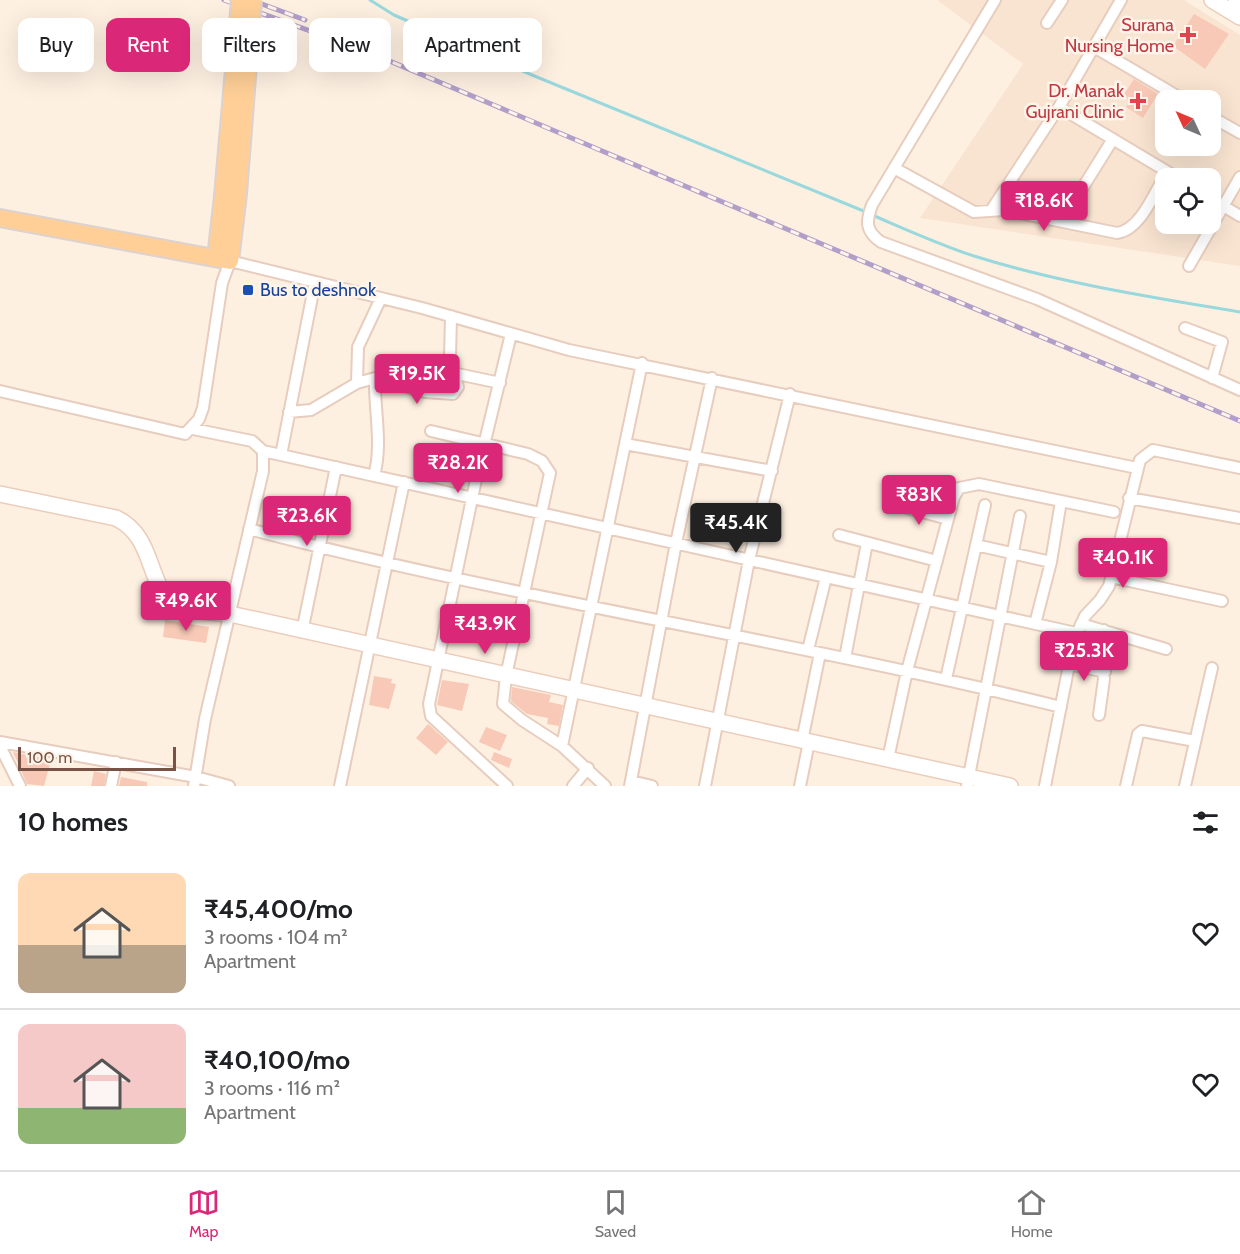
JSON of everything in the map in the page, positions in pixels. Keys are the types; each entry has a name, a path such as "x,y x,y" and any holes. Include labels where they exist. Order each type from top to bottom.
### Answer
{"main road":[{"path":"230,195 240,0"},
{"path":"0,218 223,260 254,0"}],"street":[{"path":"995,0 872,205 866,219 868,230 881,242 1037,299 1240,390"},
{"path":"1047,23 1062,0"},
{"path":"992,209 1059,107 1121,0"},
{"path":"1212,0 1240,17"},
{"path":"1236,0 1240,3"},
{"path":"1094,47 1167,90"},
{"path":"1059,107 1160,168"},
{"path":"1221,122 1240,133"},
{"path":"1062,221 1113,139"},
{"path":"894,168 974,212 992,209 1117,233 1124,232 1137,220 1155,191"},
{"path":"1189,266 1240,177"},
{"path":"1223,206 1240,216"},
{"path":"0,392 185,434 193,429 203,408 222,284 223,260 451,316 569,350 642,363 1137,468"},
{"path":"281,455 315,282"},
{"path":"357,383 358,346 381,298"},
{"path":"289,412 311,410 357,383 375,378 425,392 453,394 458,387 450,358 451,316"},
{"path":"1185,328 1222,342 1212,378"},
{"path":"507,786 431,716 429,704 472,498 511,334"},
{"path":"562,746 593,608 607,528 642,363"},
{"path":"453,373 500,383"},
{"path":"374,476 380,444 374,404 375,378"},
{"path":"652,786 630,783 676,543 712,378"},
{"path":"705,786 749,560 790,394"},
{"path":"193,429 252,441 263,452 1035,624 1104,630 1166,649"},
{"path":"431,430 528,454 547,466 550,473 502,696 506,709 562,746 605,786"},
{"path":"625,444 772,471"},
{"path":"1046,786 1078,628 1106,593 1137,468 1143,455 1153,450 1240,468"},
{"path":"195,782 205,719 263,471 263,452"},
{"path":"302,632 336,467"},
{"path":"340,786 404,482"},
{"path":"888,759 907,671 954,497 959,488 967,484 979,484 1114,512"},
{"path":"0,494 116,518 130,524 139,536 169,599 177,606 230,614 302,632 888,759 968,782 1010,786"},
{"path":"1130,498 1240,518"},
{"path":"1035,624 1051,562 1061,501"},
{"path":"897,506 948,519"},
{"path":"946,679 986,506"},
{"path":"968,782 1020,516"},
{"path":"249,529 321,548 455,578 593,608 820,652 987,688 1061,707"},
{"path":"838,535 937,561"},
{"path":"845,658 867,543"},
{"path":"976,545 1051,562"},
{"path":"808,650 826,577"},
{"path":"1111,577 1222,602"},
{"path":"1100,715 1104,672 1101,651 1104,630"},
{"path":"800,786 820,652"},
{"path":"1069,664 1104,672"},
{"path":"1185,786 1212,668"},
{"path":"1126,786 1138,734 1142,731 1196,741"},
{"path":"0,744 116,762 195,782 229,786"},
{"path":"0,744 20,786"},
{"path":"111,786 116,762"},
{"path":"573,786 588,768"}],"shaded area":[{"path":"937,0 1184,0 1240,35 1240,266 920,218 1023,64"}],"building":[{"path":"1194,14 1229,34 1205,69 1173,46"},
{"path":"1134,79 1155,92 1155,99 1143,118 1126,107 1131,100 1123,96"},
{"path":"165,620 209,627 206,643 163,637"},
{"path":"374,676 392,679 391,683 396,684 389,709 369,705"},
{"path":"442,680 469,684 462,711 437,705"},
{"path":"512,687 551,695 549,702 563,705 559,726 547,724 548,718 527,714 511,701"},
{"path":"428,724 448,742 436,755 416,738"},
{"path":"486,727 507,735 500,751 479,742"},
{"path":"13,752 51,760 44,786 27,784"},
{"path":"494,752 512,759 509,768 491,760"},
{"path":"94,771 106,774 104,786 91,786"},
{"path":"121,777 147,782 147,786 119,786"}],"waterway":[{"path":"370,0 394,15 532,75 866,212"},
{"path":"872,215 948,247 1006,266 1106,288 1240,312"}],"railway":[{"path":"224,0 366,51 1240,421"},
{"path":"251,0 305,20"}],"place":[{"name":"Surana Nursing Home","path":"1188,35"},
{"name":"Dr. Manak Gujrani Clinic","path":"1138,101"},
{"name":"Bus to deshnok","path":"248,290"}]}
